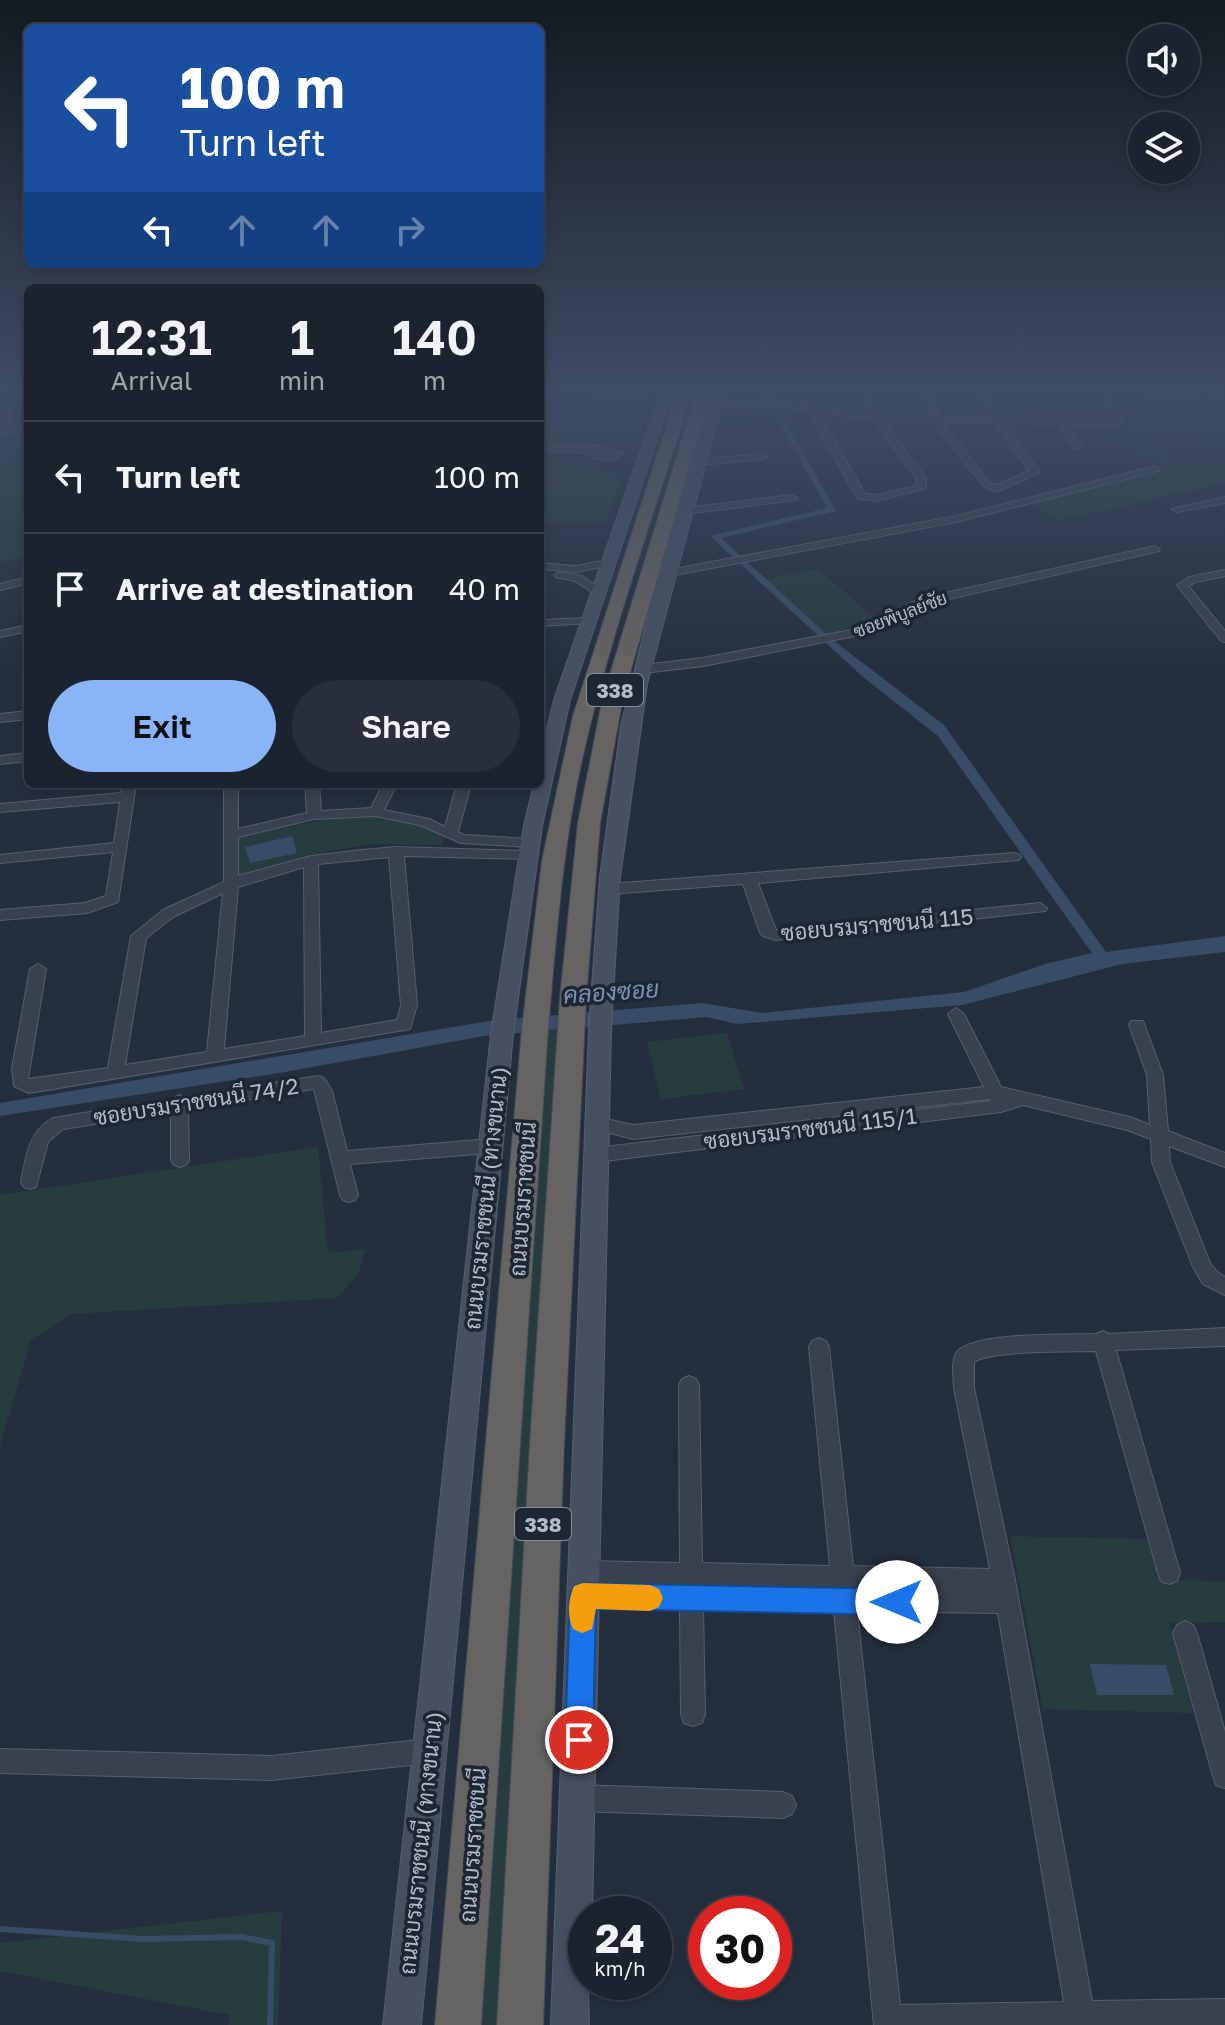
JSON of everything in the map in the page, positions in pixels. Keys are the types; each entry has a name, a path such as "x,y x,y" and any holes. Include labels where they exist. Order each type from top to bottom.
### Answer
{"highway":[{"path":"640,530 642,486"},
{"name":"ถนนบรมราชชนนี","path":"458,2025 520,1016 571,766 606,635 654,486"},
{"name":"ถนนบรมราชชนนี","path":"520,2025 547,1443 587,1014 589,823 613,697 686,486"}],"main road":[{"name":"ถนนบรมราชชนนี (ทางขนาน)","path":"544,781 562,700 633,486"},
{"name":"338","path":"570,2025 597,1123 587,1014 609,889 631,724 669,573 677,515 690,486"},
{"name":"ถนนบรมราชชนนี (ทางขนาน)","path":"402,2025 490,1146 520,1016 529,849 543,788"}],"street":[{"path":"855,486 862,497 877,498 921,488 921,486"},
{"path":"669,573 956,519 1089,486"},
{"path":"677,515 792,498"},
{"path":"1176,509 1225,500"},
{"name":"ซอยพิบูลย์ชัย","path":"643,669 840,636 870,628 923,601 1155,549"},
{"path":"546,570 576,569 607,563"},
{"path":"546,570 578,578 597,591"},
{"path":"1225,573 1193,579 1182,585 1225,639"},
{"path":"0,587 24,581"},
{"path":"544,623 587,621"},
{"path":"0,634 24,629"},
{"path":"0,718 24,715"},
{"path":"0,760 24,757"},
{"path":"215,1056 231,883 231,788"},
{"path":"312,788 314,815"},
{"path":"375,812 388,788"},
{"path":"456,842 463,788"},
{"path":"0,808 128,791 113,899 103,905 0,915"},
{"path":"230,835 314,815 375,812 424,822 456,842"},
{"path":"116,1071 139,936 170,912 231,883 311,860 359,851 396,851 456,842 529,849"},
{"path":"0,859 118,847"},
{"path":"38,969 20,1082 29,1087 44,1087 116,1071 404,1025 409,1017 396,851"},
{"path":"609,889 1014,857"},
{"path":"311,860 313,1040"},
{"name":"ซอยบรมราชชนนี 115","path":"749,879 768,933 776,935 1040,908"},
{"path":"956,1014 998,1099"},
{"path":"1137,1025 1155,1075 1161,1162 1202,1267 1210,1278 1225,1287"},
{"name":"ซอยบรมราชชนนี 74/2","path":"30,1182 39,1138 47,1128 179,1101 318,1082 324,1091 340,1158"},
{"name":"ซอยบรมราชชนนี 115/1","path":"596,1155 634,1140 908,1108 1022,1099 1130,1124 1225,1160"},
{"path":"179,1101 180,1160"},
{"name":"ซอยบรมราชชนนี 115/1","path":"597,1123 634,1140"},
{"path":"349,1195 340,1158 490,1146"},
{"path":"1081,2021 1005,1591 964,1388 964,1358 987,1348 1103,1340 1225,1337"},
{"path":"1103,1340 1169,1573"},
{"path":"819,1347 840,1577 888,2022 1081,2021 1225,2013"},
{"path":"689,1385 693,1714"},
{"path":"583,1584 692,1575 840,1577 1005,1591"},
{"path":"583,1584 692,1599 843,1602 1005,1591"},
{"path":"1185,1633 1225,1776"},
{"path":"0,1761 271,1768 429,1751"},
{"path":"577,1798 783,1805"}],"green space":[{"path":"0,486 24,486 24,558 0,562"},
{"path":"544,486 619,486 606,522 544,523"},
{"path":"1103,486 1214,486 1056,521 1031,504"},
{"path":"819,569 876,620 872,624 827,635 765,579"},
{"path":"343,816 390,819 445,832 442,845 369,844 306,856 239,878 234,849 238,837"},
{"path":"563,1030 503,2025 472,2025 541,1032"},
{"path":"727,1033 744,1089 661,1099 647,1042"},
{"path":"318,1147 328,1253 365,1249 359,1274 336,1298 72,1314 31,1340 0,1446 0,1195"},
{"path":"1010,1536 1149,1539 1159,1580 1225,1581 1225,1622 1170,1623 1193,1713 1043,1709"},
{"path":"282,1911 278,2025 228,2025 229,2015 0,1971 0,1943"}],"water":[{"path":"814,486 822,486 836,511 721,538 834,641 944,725 1106,952 1225,936 1225,952 1122,964 962,1005 737,1024 707,1017 484,1036 279,1073 0,1116 0,1103 495,1020 702,1003 762,1013 964,992 1045,964 1092,953 938,736 863,677 710,536 827,508"},
{"path":"292,836 297,853 250,863 245,847"},
{"path":"1090,1664 1166,1665 1174,1695 1097,1695"}],"waterway":[{"path":"0,1929 143,1939 242,1937 272,1943 270,2025"}],"slow traffic":[{"path":"582,1620 583,1596 650,1598"}],"route":[{"path":"579,1740 583,1596 897,1602"}],"water label":[{"name":"คลองซอย","path":"611,991"}]}
